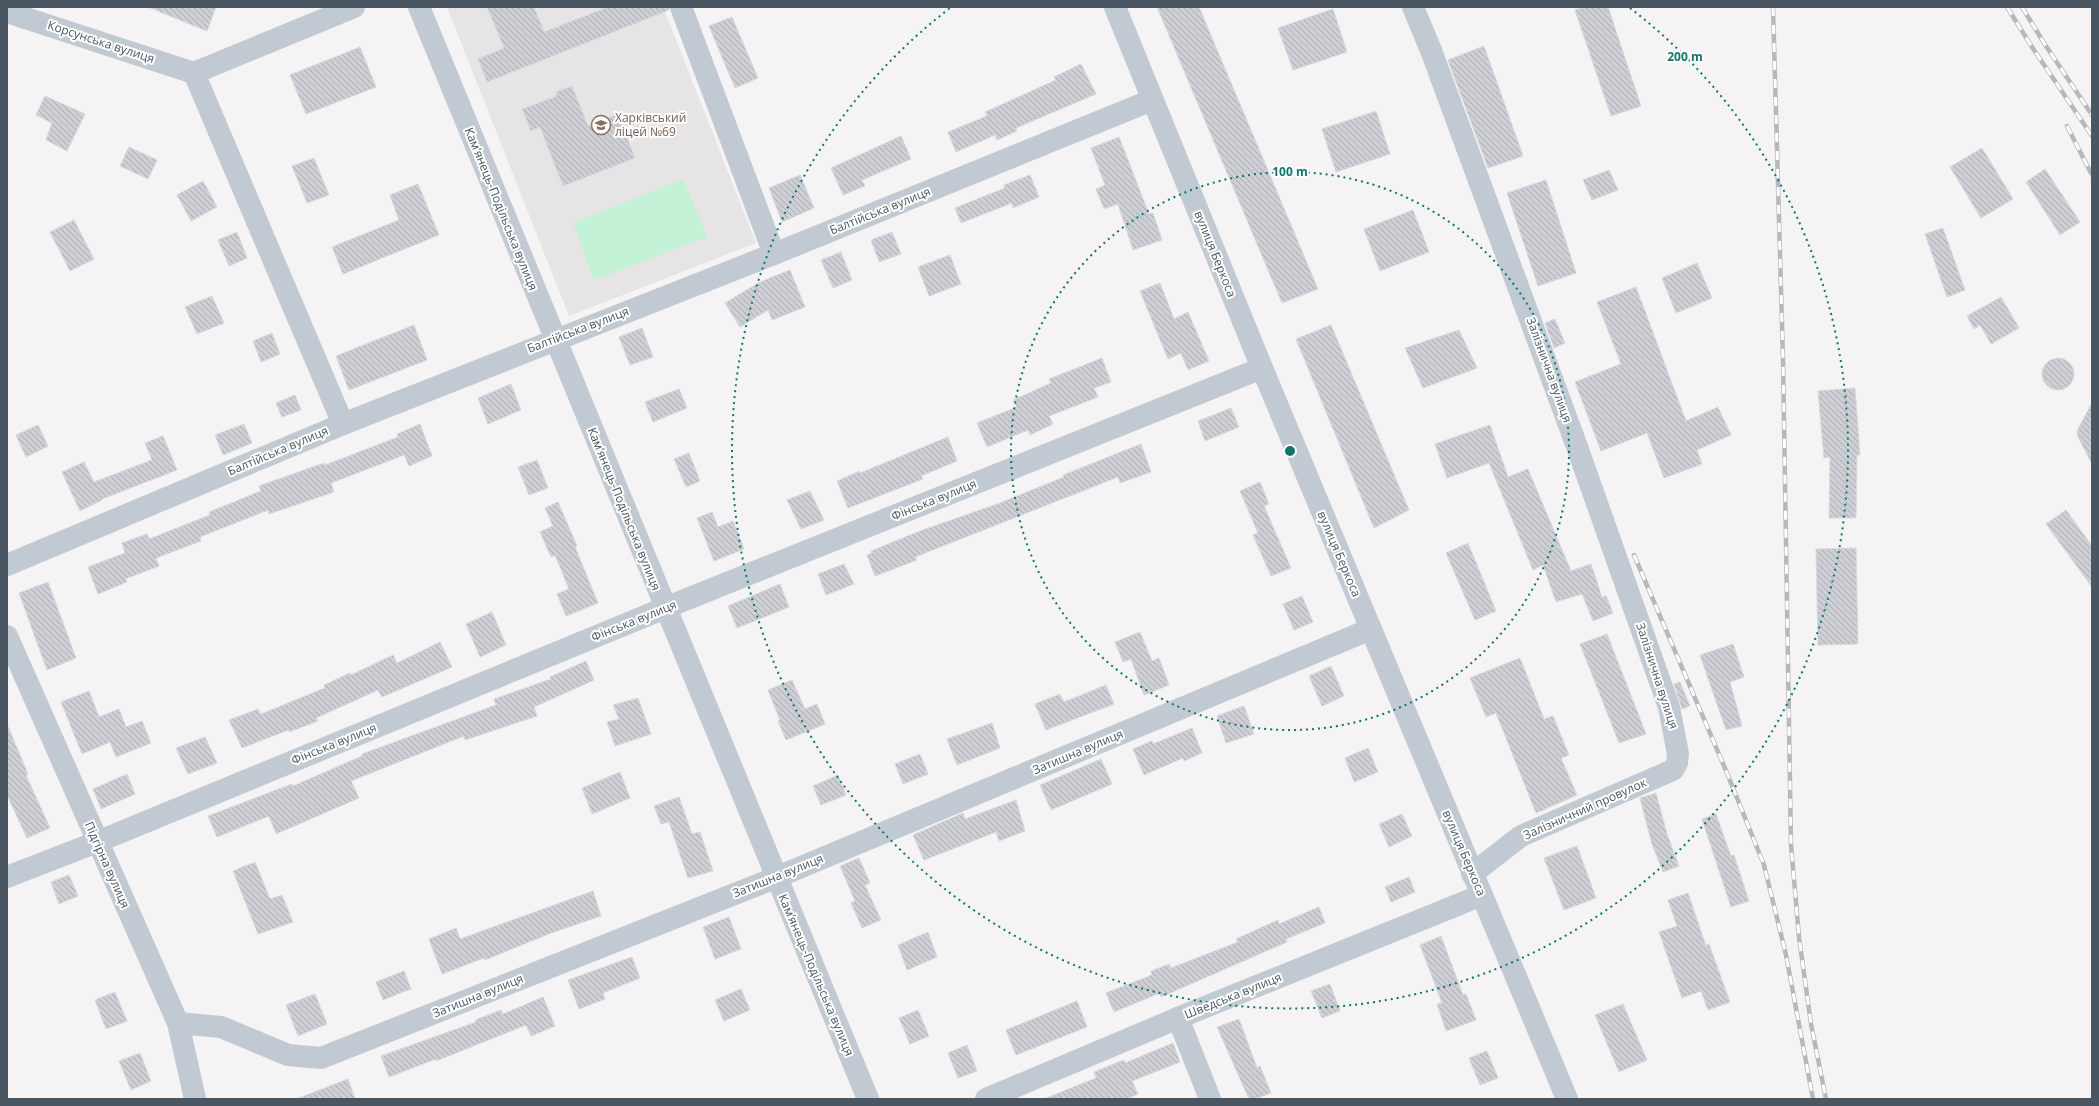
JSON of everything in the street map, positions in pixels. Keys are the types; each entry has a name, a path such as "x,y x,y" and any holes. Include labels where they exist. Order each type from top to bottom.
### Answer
{"street":[{"path":"343,424 194,73 354,7"},
{"name":"Кам’янець-Подільська вулиця","path":"419,7 775,878 868,1099"},
{"path":"681,7 774,254"},
{"name":"вулиця Беркоса","path":"1115,7 1262,368 1566,1099"},
{"name":"Залізнична вулиця","path":"1413,7 1432,53 1576,444 1669,708 1676,737"},
{"name":"Корсунська вулиця","path":"7,12 194,73"},
{"name":"Балтійська вулиця","path":"7,565 343,424 555,339 774,254 1152,100"},
{"name":"Фінська вулиця","path":"7,877 97,842 665,608 1262,368"},
{"name":"Затишна вулиця","path":"178,1023 221,1028 288,1055 321,1058 775,878 1371,629"},
{"name":"Підгірна вулиця","path":"7,636 178,1023 195,1099"},
{"name":"Залізничний провулок","path":"1472,874 1521,836 1673,770 1677,763 1678,754 1676,737"},
{"name":"Шведська вулиця","path":"986,1099 1178,1018 1482,895"},
{"path":"1178,1018 1210,1099"}],"shaded area":[{"name":"Харківський ліцей №69","path":"447,7 663,7 756,243 569,316"}],"green space":[{"path":"683,179 707,237 594,280 573,223"}],"building":[{"path":"148,7 216,7 207,31"},
{"path":"487,7 534,7 544,32 608,7 669,7 669,10 487,82 478,59 504,48"},
{"path":"1157,7 1199,7 1318,289 1282,303"},
{"path":"1585,7 1608,7 1641,106 1611,116 1575,10"},
{"path":"1333,9 1347,52 1293,70 1278,28"},
{"path":"732,17 758,78 735,88 709,26"},
{"path":"1484,46 1523,156 1488,168 1448,60"},
{"path":"360,47 376,87 306,114 290,75"},
{"path":"1081,64 1096,94 1016,128 1017,131 997,140 995,135 956,152 948,132 987,116 985,112 1056,80 1054,77"},
{"path":"572,86 588,126 618,114 635,158 563,186 540,127 531,131 522,109 557,96 556,92"},
{"path":"45,96 85,114 67,151 46,140 52,123 36,115"},
{"path":"1376,111 1390,154 1336,172 1322,129"},
{"path":"901,136 911,159 862,180 865,186 843,195 831,168"},
{"path":"1119,137 1149,214 1153,213 1162,240 1133,250 1118,204 1104,209 1096,189 1105,185 1091,148"},
{"path":"129,147 157,160 148,179 120,166"},
{"path":"1982,148 2013,199 1981,218 1950,167"},
{"path":"314,158 329,195 307,203 292,166"},
{"path":"2045,169 2080,222 2060,235 2026,182"},
{"path":"1609,170 1618,190 1592,200 1583,180"},
{"path":"800,175 814,208 782,222 769,188"},
{"path":"1030,175 1039,197 1013,208 1012,203 961,223 955,208 1005,188 1004,185"},
{"path":"1546,180 1576,273 1538,286 1507,193"},
{"path":"203,181 217,207 191,221 177,195"},
{"path":"418,184 439,235 343,274 332,247 399,220 390,195"},
{"path":"1413,210 1429,252 1380,271 1364,229"},
{"path":"74,220 94,259 70,271 50,232"},
{"path":"1943,228 1965,290 1947,297 1925,234"},
{"path":"237,232 247,258 229,266 218,240"},
{"path":"892,232 901,254 879,262 871,240"},
{"path":"841,252 852,280 833,288 821,260"},
{"path":"950,255 961,284 929,296 918,267"},
{"path":"1697,263 1712,298 1676,313 1662,278"},
{"path":"790,270 805,307 772,320 768,310 740,327 725,303 760,282"},
{"path":"1160,283 1174,319 1188,312 1209,361 1188,370 1181,353 1168,359 1140,291"},
{"path":"1636,287 1686,421 1718,407 1731,435 1697,450 1702,464 1664,478 1647,433 1601,451 1575,382 1621,364 1597,302"},
{"path":"212,296 224,323 197,334 185,307"},
{"path":"2001,297 2019,328 1991,344 1980,325 1974,329 1967,316"},
{"path":"1555,319 1565,343 1554,348 1545,323"},
{"path":"414,325 427,360 349,390 336,356"},
{"path":"1331,325 1409,510 1374,528 1296,339"},
{"path":"642,328 653,357 630,365 619,337"},
{"path":"1459,330 1477,368 1423,388 1405,348"},
{"path":"272,333 280,354 261,362 253,341"},
{"path":"1102,358 1111,382 1094,388 1098,397 1049,416 1053,424 1030,435 1028,430 987,447 977,423 1017,407 1013,400 1051,383 1049,379"},
{"path":"2055,358 2061,358 2070,362 2074,374 2070,386 2061,390 2055,390 2046,386 2042,377 2042,371 2046,362"},
{"path":"511,384 521,410 488,424 478,398"},
{"path":"1855,388 1860,455 1857,455 1856,518 1829,518 1830,457 1824,458 1818,391"},
{"path":"679,389 687,408 653,422 645,402"},
{"path":"295,395 301,410 282,417 276,403"},
{"path":"2092,403 2092,464 2078,437 2077,431"},
{"path":"1231,408 1239,427 1205,441 1198,421"},
{"path":"244,424 252,443 223,455 215,435"},
{"path":"420,424 432,456 409,466 404,455 331,483 334,492 269,514 268,510 200,537 201,541 156,558 159,566 125,579 127,582 98,594 88,567 125,553 122,543 147,534 149,539 210,515 209,512 261,491 259,486 324,463 325,465 398,437 397,434"},
{"path":"38,425 48,446 26,457 16,435"},
{"path":"1490,425 1508,477 1528,469 1571,571 1591,564 1602,597 1606,596 1613,613 1593,621 1582,594 1556,602 1543,565 1533,570 1489,463 1447,478 1435,444"},
{"path":"163,436 177,470 102,499 80,511 62,472 84,462 94,482 152,460 145,443"},
{"path":"948,437 957,461 921,476 923,479 848,508 837,481"},
{"path":"1141,444 1151,472 1120,483 1118,477 915,557 917,560 875,576 867,555 872,553 871,551 920,531 1000,503 1064,477 1063,475"},
{"path":"689,453 700,481 686,487 674,459"},
{"path":"537,460 548,488 529,495 518,467"},
{"path":"1260,482 1269,504 1264,506 1291,568 1271,576 1253,535 1258,533 1240,491"},
{"path":"810,491 824,520 801,529 787,500"},
{"path":"558,502 577,546 575,547 598,603 566,616 557,594 569,589 555,555 551,557 540,532 553,526 545,508"},
{"path":"2066,510 2092,546 2092,587 2046,524"},
{"path":"712,512 718,527 733,521 744,549 714,561 697,518"},
{"path":"1468,543 1496,611 1475,620 1446,553"},
{"path":"1856,548 1858,644 1818,645 1816,549"},
{"path":"844,564 854,584 826,595 818,574"},
{"path":"48,582 76,658 47,670 19,593"},
{"path":"780,584 789,607 737,628 728,606"},
{"path":"1302,596 1313,622 1294,630 1283,604"},
{"path":"492,612 506,645 480,657 466,624"},
{"path":"1140,632 1152,661 1159,658 1169,685 1144,695 1131,659 1123,662 1115,642"},
{"path":"1607,634 1646,734 1619,743 1580,644"},
{"path":"440,642 452,667 382,697 378,690 316,718 318,721 289,732 288,730 242,748 229,720 258,709 261,714 325,688 324,685 350,673 351,675 393,655 397,663"},
{"path":"1733,644 1744,677 1730,682 1742,726 1726,730 1700,655"},
{"path":"1520,658 1544,719 1553,716 1569,755 1561,758 1577,795 1536,813 1496,713 1486,717 1470,678"},
{"path":"586,661 594,680 534,707 537,716 465,740 464,736 351,781 359,798 276,834 269,816 217,837 208,816 292,784 293,786 362,756 362,754 496,705 494,699 551,679 550,677"},
{"path":"1331,666 1344,696 1322,706 1309,676"},
{"path":"792,680 805,709 817,704 825,724 786,740 768,690"},
{"path":"1680,682 1690,706 1682,709 1674,684"},
{"path":"1106,685 1114,704 1046,730 1035,704 1060,694 1064,702"},
{"path":"89,691 99,717 119,709 126,727 142,721 151,743 116,757 110,742 82,754 61,702"},
{"path":"638,698 651,734 615,746 607,722 619,719 613,705"},
{"path":"1244,706 1254,734 1226,743 1217,716"},
{"path":"992,723 1000,748 957,765 947,739"},
{"path":"7,724 28,774 26,775 50,828 27,838 7,795"},
{"path":"1192,728 1202,753 1184,761 1183,758 1144,775 1133,749 1152,741 1153,744"},
{"path":"205,737 217,763 188,774 176,748"},
{"path":"1368,748 1378,772 1354,782 1345,758"},
{"path":"920,754 928,774 903,784 895,764"},
{"path":"1101,759 1112,784 1051,810 1040,785"},
{"path":"620,772 630,798 592,814 582,788"},
{"path":"127,774 135,794 101,809 93,789"},
{"path":"838,775 846,795 821,805 813,786"},
{"path":"1656,793 1667,834 1679,866 1663,872 1652,844 1640,798"},
{"path":"679,797 692,834 700,832 713,871 688,878 669,822 661,824 654,806"},
{"path":"1016,800 1025,831 999,841 996,832 924,860 913,835 963,813 965,819"},
{"path":"1402,814 1412,836 1389,847 1379,824"},
{"path":"1716,814 1731,856 1734,855 1749,901 1731,907 1702,819"},
{"path":"1577,846 1596,898 1564,910 1544,858"},
{"path":"859,858 870,883 865,885 881,920 862,928 851,903 855,901 840,866"},
{"path":"255,862 270,899 282,895 293,922 258,934 233,871"},
{"path":"69,875 78,896 59,904 51,882"},
{"path":"1409,877 1415,892 1391,902 1385,887"},
{"path":"593,891 601,916 551,933 485,960 484,958 442,974 429,939 456,928 460,939"},
{"path":"1688,893 1706,946 1709,944 1730,1002 1708,1010 1701,991 1682,998 1659,932 1677,926 1668,900"},
{"path":"1319,907 1325,923 1286,939 1287,942 1161,997 1160,993 1114,1012 1106,993 1152,975 1151,971 1169,964 1171,968 1238,942 1236,939 1278,920 1279,924"},
{"path":"729,917 741,949 715,959 703,927"},
{"path":"928,932 937,957 907,970 898,945"},
{"path":"1441,936 1463,995 1466,994 1476,1020 1446,1031 1437,1004 1442,1003 1420,945"},
{"path":"632,957 640,978 603,993 605,999 579,1009 568,980"},
{"path":"404,971 411,989 383,1000 376,982"},
{"path":"1330,984 1340,1011 1322,1018 1311,991"},
{"path":"741,989 750,1010 724,1021 715,1000"},
{"path":"115,992 127,1021 106,1029 95,1000"},
{"path":"315,994 327,1024 298,1036 286,1005"},
{"path":"543,997 555,1026 531,1036 526,1025 436,1061 436,1059 389,1077 381,1056 476,1022 475,1020 501,1010 503,1014"},
{"path":"1077,1001 1087,1027 1016,1055 1006,1030"},
{"path":"1623,1004 1647,1060 1619,1072 1595,1015"},
{"path":"918,1010 929,1036 910,1044 899,1018"},
{"path":"1239,1019 1257,1068 1260,1066 1271,1093 1255,1099 1249,1099 1217,1027"},
{"path":"1173,1043 1180,1062 1132,1081 1138,1094 1127,1099 1044,1099 1096,1078 1094,1072 1124,1060 1125,1063"},
{"path":"967,1045 977,1071 958,1078 948,1053"},
{"path":"1487,1051 1498,1078 1480,1085 1469,1058"},
{"path":"140,1053 151,1081 131,1090 119,1061"},
{"path":"348,1079 355,1099 299,1099 299,1098"}],"railway":[{"path":"1773,7 1783,360 1791,845 1799,937 1811,1024 1826,1099"},
{"path":"2007,7 2092,136"},
{"path":"2022,7 2092,115"},
{"path":"2067,126 2092,175"},
{"path":"1634,555 1727,773 1764,865 1786,955 1813,1099"}],"place":[{"name":"Харківський ліцей №69","path":"601,125"}]}
